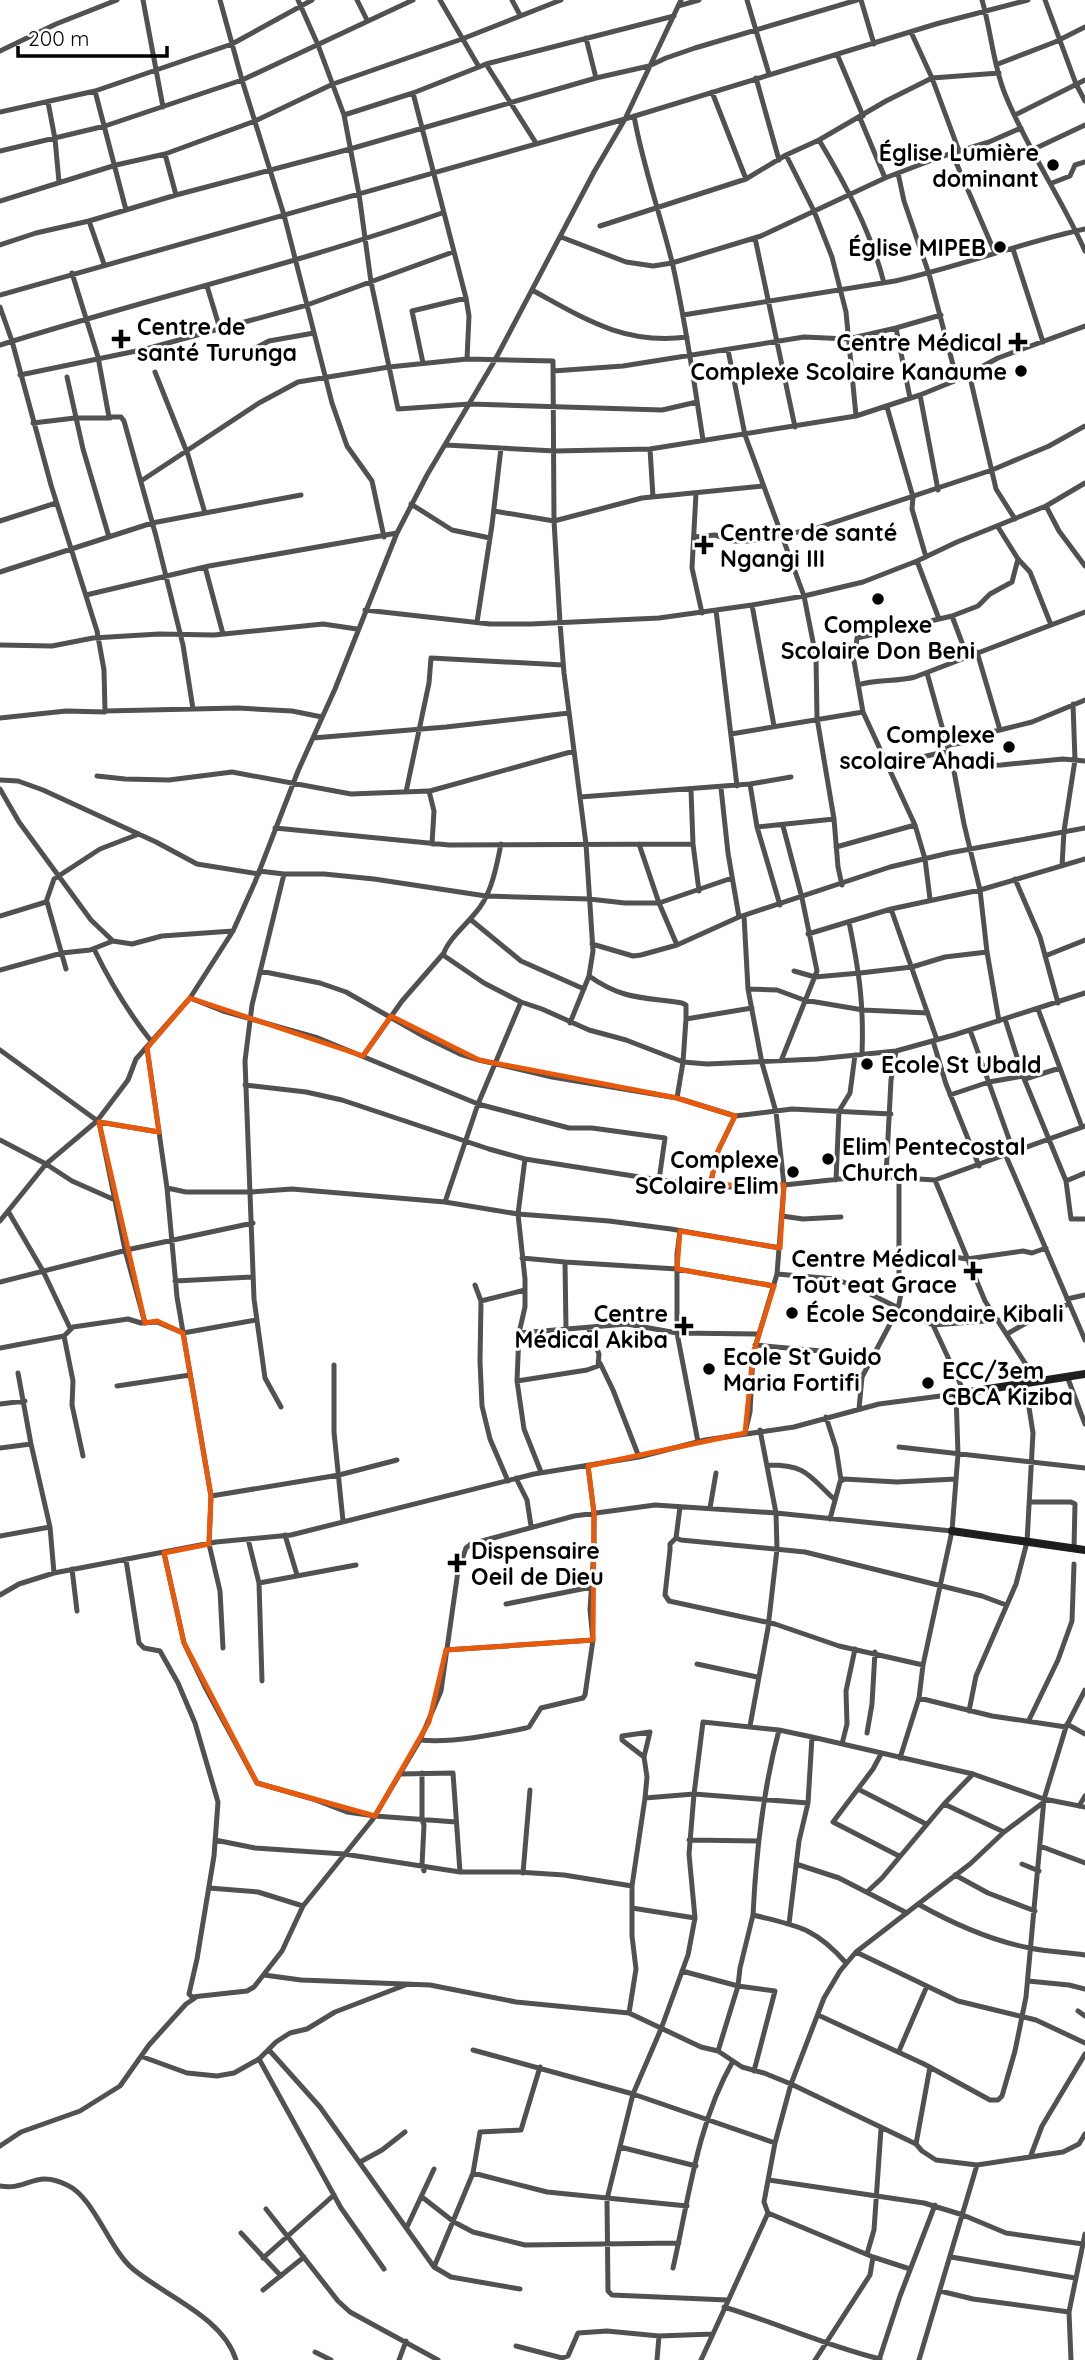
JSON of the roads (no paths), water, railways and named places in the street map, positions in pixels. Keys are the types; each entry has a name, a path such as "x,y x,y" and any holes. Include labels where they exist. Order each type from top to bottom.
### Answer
{"street":[{"path":"0,51 56,23 117,0"},
{"path":"143,0 163,107"},
{"path":"220,0 284,215 314,333 347,446 372,481 384,537"},
{"path":"0,112 95,91 232,44 300,3 312,0"},
{"path":"356,0 367,20"},
{"path":"0,151 105,126 242,80 413,0"},
{"path":"440,0 479,66"},
{"path":"512,0 520,15"},
{"path":"0,201 116,165 165,153 255,121 334,84 462,39 561,0"},
{"path":"0,1221 4,1212 46,1164 98,1121 128,1080 136,1059 190,998 233,931 411,504 470,404 625,119 680,3 699,0"},
{"path":"747,0 769,74"},
{"path":"0,245 596,78 649,66 666,58 859,0 874,44"},
{"path":"982,0 1004,92 1085,251"},
{"path":"0,295 625,119 911,32 1028,0"},
{"path":"1045,0 1076,84 1085,101"},
{"path":"300,3 344,115 359,194 371,282 398,410 470,404 662,410 697,402"},
{"path":"344,115 413,93 479,66 674,16"},
{"path":"998,64 1085,27"},
{"path":"911,32 932,78 959,151"},
{"path":"586,38 596,78"},
{"path":"838,54 885,178"},
{"path":"486,64 537,143"},
{"path":"600,226 746,179 932,78 999,73"},
{"path":"756,78 779,160"},
{"path":"1015,116 1085,80"},
{"path":"95,91 126,210"},
{"path":"712,92 746,179"},
{"path":"413,93 466,298 469,316 467,359"},
{"path":"48,102 59,182"},
{"path":"634,116 642,159 672,263 703,440"},
{"path":"1032,150 1085,125"},
{"path":"561,237 626,262 653,266 672,263 755,238 885,178 1021,128"},
{"path":"819,140 849,195 876,254 884,283"},
{"path":"165,153 176,195"},
{"path":"951,153 995,253"},
{"path":"786,155 814,211 832,257 841,290 846,312 856,416"},
{"path":"1052,183 1070,176 1075,165 1085,162"},
{"path":"898,173 904,201 941,315 957,380"},
{"path":"0,345 86,318 365,240 442,213"},
{"path":"89,221 104,264"},
{"path":"683,315 929,274 1085,229"},
{"path":"755,238 795,427"},
{"path":"1013,249 1043,342"},
{"path":"20,374 146,349 307,305 453,252"},
{"path":"72,274 98,358 110,418"},
{"path":"207,286 220,329"},
{"path":"532,290 593,323 633,337 687,337"},
{"path":"424,363 412,311 466,298"},
{"path":"0,307 98,638 104,670 105,712"},
{"path":"553,371 623,366 690,357 804,337 848,339 941,315"},
{"path":"446,445 555,451 650,449 856,416 920,395 957,380 998,358 1085,326"},
{"path":"896,328 910,398"},
{"path":"248,352 269,341 314,333"},
{"path":"728,351 745,435 804,596 816,657 817,718 842,885"},
{"path":"141,481 288,386 389,367 467,359 553,362 554,521 560,623 586,844 592,944 589,976 570,1023"},
{"path":"155,372 187,451 205,513"},
{"path":"969,373 996,489 1015,519"},
{"path":"67,377 75,418 110,537"},
{"path":"920,395 938,490"},
{"path":"887,407 913,497 912,509 926,557"},
{"path":"33,423 75,418 121,417 124,421 180,636 193,709"},
{"path":"694,537 715,535 737,541 814,529 992,470 1049,446 1085,426"},
{"path":"477,622 501,448"},
{"path":"650,449 653,497"},
{"path":"365,610 477,622 560,623 702,613 804,596 863,582 917,561 1046,506 1085,483"},
{"path":"494,511 554,521 653,497 763,486"},
{"path":"696,493 692,574 702,613"},
{"path":"0,572 152,523 302,495"},
{"path":"0,521 56,503"},
{"path":"411,504 452,530 490,538"},
{"path":"1046,506 1059,531 1085,566"},
{"path":"998,527 1018,559 1030,572 1051,625"},
{"path":"86,595 205,567 397,533"},
{"path":"851,657 857,638 919,625 978,606 990,594 1012,582 1018,559"},
{"path":"917,561 939,619"},
{"path":"205,567 223,634"},
{"path":"752,605 774,726"},
{"path":"716,611 737,786"},
{"path":"858,685 866,682 904,680 927,673 1085,612"},
{"path":"952,616 967,656"},
{"path":"0,645 52,646 98,638 223,634 323,624 357,629"},
{"path":"977,652 1000,730"},
{"path":"406,792 433,657 563,665"},
{"path":"816,657 851,657"},
{"path":"851,657 863,712 915,825 925,859 930,900"},
{"path":"927,673 953,766 980,890 987,952 1002,1020 1066,1181 1071,1219 1085,1219"},
{"path":"886,765 968,742 971,736 1032,722 1085,700"},
{"path":"1062,866 1064,831 1075,760 1073,704"},
{"path":"0,718 66,711 193,709 274,710 322,717"},
{"path":"731,734 863,712"},
{"path":"313,738 569,713"},
{"path":"97,776 169,780 232,772 351,794 430,791 574,751"},
{"path":"953,766 1063,759 1085,761"},
{"path":"580,797 721,788 791,777"},
{"path":"0,780 18,780 43,790 197,864 259,872 374,879 486,896 589,899 625,903 659,903 732,878"},
{"path":"750,784 757,827 780,905"},
{"path":"721,788 732,878 741,917 751,1008 762,1063 776,1112 784,1185 778,1274 757,1334 750,1412 745,1433"},
{"path":"0,789 19,822 90,920 113,941"},
{"path":"691,790 693,844 699,891"},
{"path":"430,791 434,824 432,844"},
{"path":"757,827 834,819"},
{"path":"836,847 915,825"},
{"path":"781,1061 815,977 816,964 783,826"},
{"path":"275,828 432,844 693,844"},
{"path":"592,944 633,956 677,945 741,917 890,867 1085,828"},
{"path":"66,970 47,902 52,881 100,849 139,834"},
{"path":"363,1056 391,1016 443,954 486,896 501,844"},
{"path":"639,844 677,945"},
{"path":"808,934 891,909 980,890 1085,859"},
{"path":"281,1407 265,1378 256,1320 245,1061 250,1018 284,874"},
{"path":"1015,879 1040,937 1058,1003"},
{"path":"0,916 47,902"},
{"path":"891,909 928,1013 950,1095 979,1166"},
{"path":"470,919 522,961 584,989"},
{"path":"849,922 860,973 862,1054"},
{"path":"0,970 62,953 94,949 113,941 132,944 159,936 233,931"},
{"path":"1045,956 1085,940"},
{"path":"94,949 111,984 151,1041"},
{"path":"794,971 815,977 860,973 912,967 945,957 987,952"},
{"path":"443,954 484,983 570,1023 683,1062 707,1064 762,1063 896,1051 1083,994 1085,1004"},
{"path":"260,971 320,983 346,992 460,1054 552,1076 677,1098 735,1116 792,1109 891,1114"},
{"path":"589,976 608,989 635,998 685,1005 683,1062 677,1098"},
{"path":"748,989 777,990 804,1000 863,1010 928,1013"},
{"path":"190,998 292,1029 478,1104 569,1128 592,1128 665,1138 659,1180"},
{"path":"445,1202 478,1104 521,1002"},
{"path":"686,1019 751,1008"},
{"path":"245,1085 306,1091 525,1159 659,1180 710,1185 784,1185 886,1176 935,1180 1084,1127 1038,1009"},
{"path":"970,1030 1014,1153"},
{"path":"147,1048 167,1188 175,1281 211,1496 209,1544 221,1597 223,1648"},
{"path":"0,1050 98,1121 159,1132"},
{"path":"886,1176 891,1080 896,1051"},
{"path":"836,1180 839,1111 850,1093 855,1055"},
{"path":"950,1095 989,1082 1060,1068"},
{"path":"710,1185 718,1151 735,1116"},
{"path":"98,1121 125,1250 145,1323"},
{"path":"0,1140 76,1183 116,1200"},
{"path":"1006,1156 1085,1340"},
{"path":"525,1159 519,1214 525,1307 519,1333 517,1381 524,1429 541,1472"},
{"path":"1066,1181 1085,1173"},
{"path":"859,1409 862,1377 898,1309 903,1283 899,1280 898,1259 899,1177"},
{"path":"935,1180 985,1301 1036,1380"},
{"path":"167,1188 186,1192 292,1189 445,1202 519,1214 609,1221 780,1248"},
{"path":"4,1212 43,1271 71,1328"},
{"path":"782,1216 803,1219 841,1217"},
{"path":"0,1282 125,1250 253,1223"},
{"path":"680,1231 677,1333 698,1441"},
{"path":"898,1259 948,1256 967,1259 1023,1251 1032,1253 1046,1248"},
{"path":"522,1258 677,1269 774,1286"},
{"path":"565,1262 566,1328"},
{"path":"778,1274 835,1279 871,1293 933,1325 998,1320"},
{"path":"175,1281 253,1277"},
{"path":"475,1285 481,1301 482,1406 490,1439 508,1481"},
{"path":"481,1301 525,1290"},
{"path":"1007,1334 1049,1310 1085,1295"},
{"path":"0,1348 64,1336 71,1328 128,1319 145,1323 159,1322 183,1333 256,1320"},
{"path":"519,1333 627,1325 677,1333 757,1334"},
{"path":"900,1758 919,1698 923,1665 952,1531 958,1454 960,1393 933,1325"},
{"path":"588,1326 600,1363 639,1457"},
{"path":"64,1336 73,1381 72,1405 83,1456"},
{"path":"755,1345 821,1351"},
{"path":"517,1381 587,1370 600,1363"},
{"path":"334,1365 334,1432 343,1521"},
{"path":"18,1373 50,1527 54,1573"},
{"path":"0,1595 19,1584 54,1573 209,1544 285,1535 541,1472 639,1457 698,1441 794,1427 892,1401 1085,1374"},
{"path":"117,1386 190,1376"},
{"path":"1067,1376 1085,1423"},
{"path":"969,1711 976,1676 1016,1584 1027,1542 1033,1433 1025,1382"},
{"path":"0,1404 24,1401"},
{"path":"826,1417 836,1448 841,1480 830,1519"},
{"path":"750,1726 769,1622 777,1549 776,1513 760,1430"},
{"path":"0,1448 32,1444"},
{"path":"899,1447 1085,1468"},
{"path":"211,1496 339,1475 397,1460"},
{"path":"768,1465 796,1468 811,1475 834,1499"},
{"path":"420,1740 438,1742 466,1737 481,1738 526,1728 541,1708 583,1698 593,1640 590,1610 594,1513 588,1466"},
{"path":"710,1507 716,1473"},
{"path":"516,1478 527,1500 531,1526"},
{"path":"841,1480 851,1478 897,1482 956,1479"},
{"path":"1030,1502 1075,1504 1074,1548"},
{"path":"126,1560 139,1643 144,1648 160,1651 178,1683 195,1723 218,1796 209,1888 189,1994 192,1997 251,1990 284,1949 303,1906 374,1816 420,1740 441,1691 457,1571 466,1548 484,1538 594,1513 655,1505 710,1507 952,1531 1085,1550"},
{"path":"680,1507 676,1538 670,1544 665,1595 669,1601 769,1622 855,1649 923,1665"},
{"path":"0,1536 50,1527"},
{"path":"285,1535 297,1575"},
{"path":"676,1538 805,1552 1006,1605"},
{"path":"248,1539 260,1583 262,1681"},
{"path":"164,1553 184,1643 257,1783 347,1812 456,1822"},
{"path":"1029,1720 1058,1660 1072,1620 1074,1564"},
{"path":"260,1583 356,1565"},
{"path":"72,1569 77,1611"},
{"path":"506,1604 592,1587"},
{"path":"446,1650 593,1640"},
{"path":"842,1744 847,1724 846,1691 855,1649"},
{"path":"867,1733 875,1653"},
{"path":"697,1664 757,1676"},
{"path":"818,2015 899,2051 990,2101 998,2100 1004,2090 1028,1981 1044,1801 1067,1726 1085,1690"},
{"path":"919,1698 969,1711 1067,1726 1085,1734"},
{"path":"727,2300 611,2295 608,2291 607,2199 633,2094 661,2029 688,1955 695,1918 689,1840 703,1722 779,1730 973,1774 1044,1801 1082,1807 1085,1796"},
{"path":"718,2051 738,1986 753,1915 769,1768 779,1730"},
{"path":"629,2013 636,1969 632,1886 647,1777 644,1757 650,1732 622,1736 622,1740 644,1757"},
{"path":"789,1924 796,1864 808,1803 812,1737"},
{"path":"881,1754 832,1822 899,1856"},
{"path":"422,1773 423,1868"},
{"path":"400,1774 453,1773 460,1872"},
{"path":"867,1892 973,1774"},
{"path":"858,1789 926,1824"},
{"path":"523,1873 530,1790"},
{"path":"645,1798 694,1794 808,1803"},
{"path":"701,2360 768,2213 764,2202 775,2143 791,2084 824,1998 856,1952 918,1905 1044,1801"},
{"path":"944,1804 1004,1832"},
{"path":"215,1840 255,1848 344,1854 423,1868 460,1872 565,1875 632,1886"},
{"path":"689,1840 759,1841"},
{"path":"1040,1846 1085,1863"},
{"path":"796,1864 839,1878 907,1913"},
{"path":"1022,1864 1039,1871"},
{"path":"955,1875 988,1893 1035,1911"},
{"path":"209,1888 258,1892 303,1906"},
{"path":"918,1905 980,1933 1031,1949 1085,1955"},
{"path":"632,1908 695,1918"},
{"path":"753,1915 805,1928 820,1936 846,1963"},
{"path":"856,1952 958,2001 1036,2021 1085,2043"},
{"path":"682,1971 738,1986 773,1990 775,1993 754,2071"},
{"path":"264,1975 301,1980 430,1985 516,2003 629,2013 701,2047 718,2051 754,2071 791,2084 916,2144 936,2160 978,2165 1073,2149 1085,2134"},
{"path":"1028,1981 1085,1989"},
{"path":"143,2057 187,2073 205,2076 234,2073 259,2059 289,2033 307,2029 334,2012 408,1984"},
{"path":"899,2051 927,1986"},
{"path":"0,2146 21,2132 80,2111 110,2094 125,2081 156,2036 186,2004 198,1996"},
{"path":"1078,2011 1085,2016"},
{"path":"473,2049 633,2094 775,2143"},
{"path":"269,2050 320,2107 434,2267 451,2277 520,2289"},
{"path":"1031,2155 1042,2126 1085,2054"},
{"path":"259,2059 334,2195 384,2269"},
{"path":"673,2267 707,2119 719,2086 733,2061"},
{"path":"434,2267 473,2173 480,2132 518,2130 523,2127 540,2067"},
{"path":"916,2144 930,2067"},
{"path":"815,2360 870,2275 881,2129"},
{"path":"360,2162 382,2150 405,2132"},
{"path":"620,2147 696,2166"},
{"path":"919,2360 978,2165"},
{"path":"407,2227 434,2169"},
{"path":"473,2173 547,2192 687,2206"},
{"path":"0,2186 14,2187 46,2177 71,2186 88,2205 131,2268 168,2292 219,2332 228,2340 236,2360"},
{"path":"769,2180 935,2205 1006,2233 1083,2244"},
{"path":"263,2258 334,2195"},
{"path":"422,2197 454,2222 473,2232 524,2245 679,2244"},
{"path":"724,2307 826,2344 879,2359 935,2205"},
{"path":"266,2209 338,2301 350,2312 438,2360"},
{"path":"768,2213 870,2256 911,2269"},
{"path":"242,2233 281,2276"},
{"path":"1071,2360 1069,2312 1085,2234"},
{"path":"263,2290 304,2257"},
{"path":"951,2257 1075,2278"},
{"path":"940,2291 973,2299 1069,2312"},
{"path":"516,2346 566,2358 578,2333 607,2331 659,2336 713,2334"},
{"path":"657,2360 659,2336"},
{"path":"399,2360 406,2341"},
{"path":"315,2352 331,2360"}],"place":[{"name":"Église Lumière dominant","path":"1053,165"},
{"name":"Église MIPEB","path":"1000,247"},
{"name":"Centre de santé Turunga","path":"121,339"},
{"name":"Centre Médical","path":"1018,342"},
{"name":"Complexe Scolaire Kanaume","path":"1021,371"},
{"name":"Centre de santé Ngangi III","path":"704,545"},
{"name":"Complexe Scolaire Don Beni","path":"878,599"},
{"name":"Complexe scolaire Ahadi","path":"1009,747"},
{"name":"Ecole St Ubald","path":"867,1064"},
{"name":"Elim Pentecostal Church","path":"828,1159"},
{"name":"Complexe SColaire Elim","path":"793,1172"},
{"name":"Centre Médical Tout eat Grace","path":"973,1271"},
{"name":"École Secondaire Kibali","path":"792,1313"},
{"name":"Centre Médical Akiba","path":"684,1326"},
{"name":"Ecole St Guido Maria Fortifi","path":"709,1369"},
{"name":"ECC/3em CBCA Kiziba","path":"928,1383"},
{"name":"Dispensaire Oeil de Dieu","path":"457,1563"}]}
